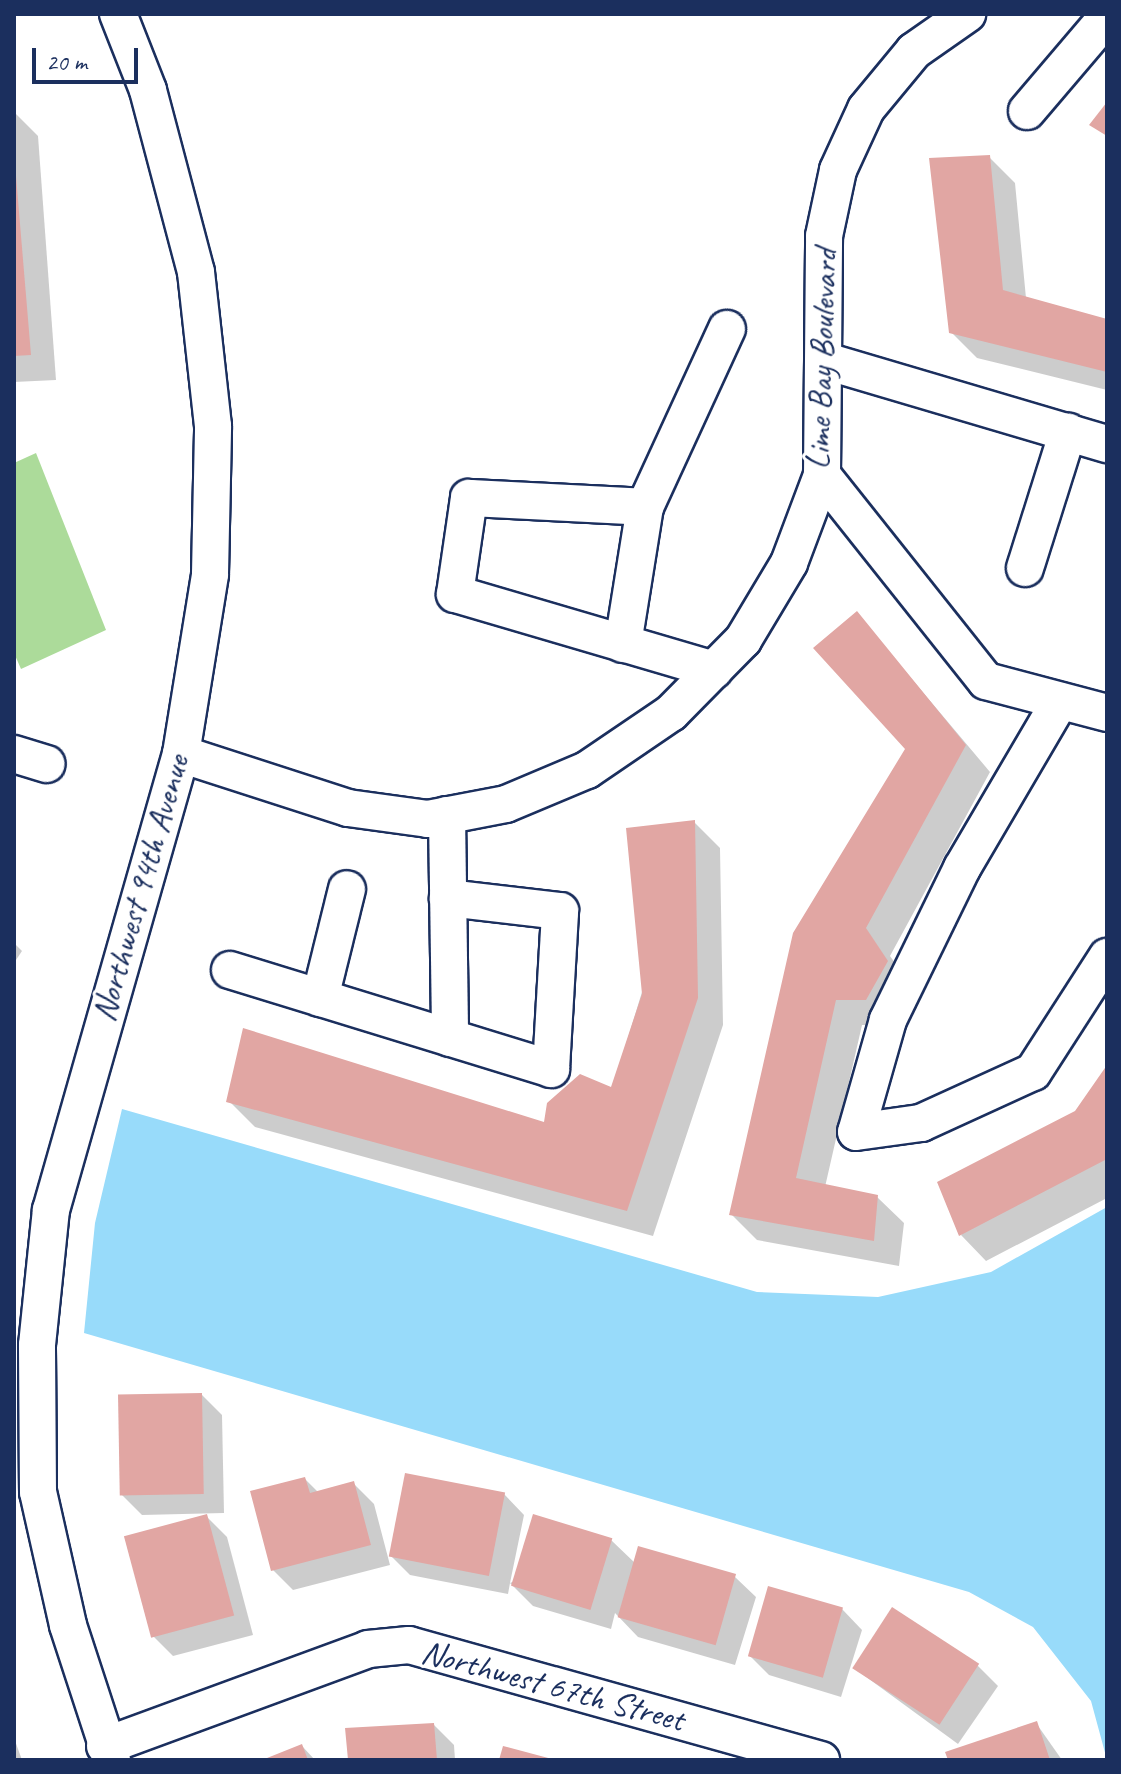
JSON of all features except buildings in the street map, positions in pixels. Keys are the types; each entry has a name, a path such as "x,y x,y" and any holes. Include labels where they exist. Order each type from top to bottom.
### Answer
{"street":[{"name":"Northwest 94th Avenue","path":"109,1753 26,1491 37,1345 51,1210 181,754 210,574 213,426 196,272 148,90 118,14"},
{"name":"Lime Bay Boulevard","path":"181,754 348,808 447,815 506,804 587,770 671,713 743,640 789,563 822,475 826,361 824,236 838,170 866,109 914,51 967,14"},
{"path":"1027,111 1107,17"},
{"path":"623,644 645,507 727,329"},
{"path":"826,361 1107,444"},
{"path":"1025,568 1068,432"},
{"path":"822,475 986,681 1060,701 1104,703"},
{"path":"645,507 469,498 455,594 714,670"},
{"path":"1060,701 962,868 888,1020 856,1132 921,1123 1033,1072 1107,957"},
{"path":"447,815 450,1038"},
{"path":"320,998 347,889"},
{"path":"230,970 551,1069 560,911 448,898"},
{"name":"Northwest 67th Street","path":"109,1753 368,1649 409,1645 821,1760"}],"green space":[{"path":"36,453 106,630 21,669 14,653 14,463"}],"water":[{"path":"122,1109 757,1292 878,1297 991,1272 1107,1207 1107,1760 1091,1701 1033,1627 969,1592 84,1333 95,1223"}]}
